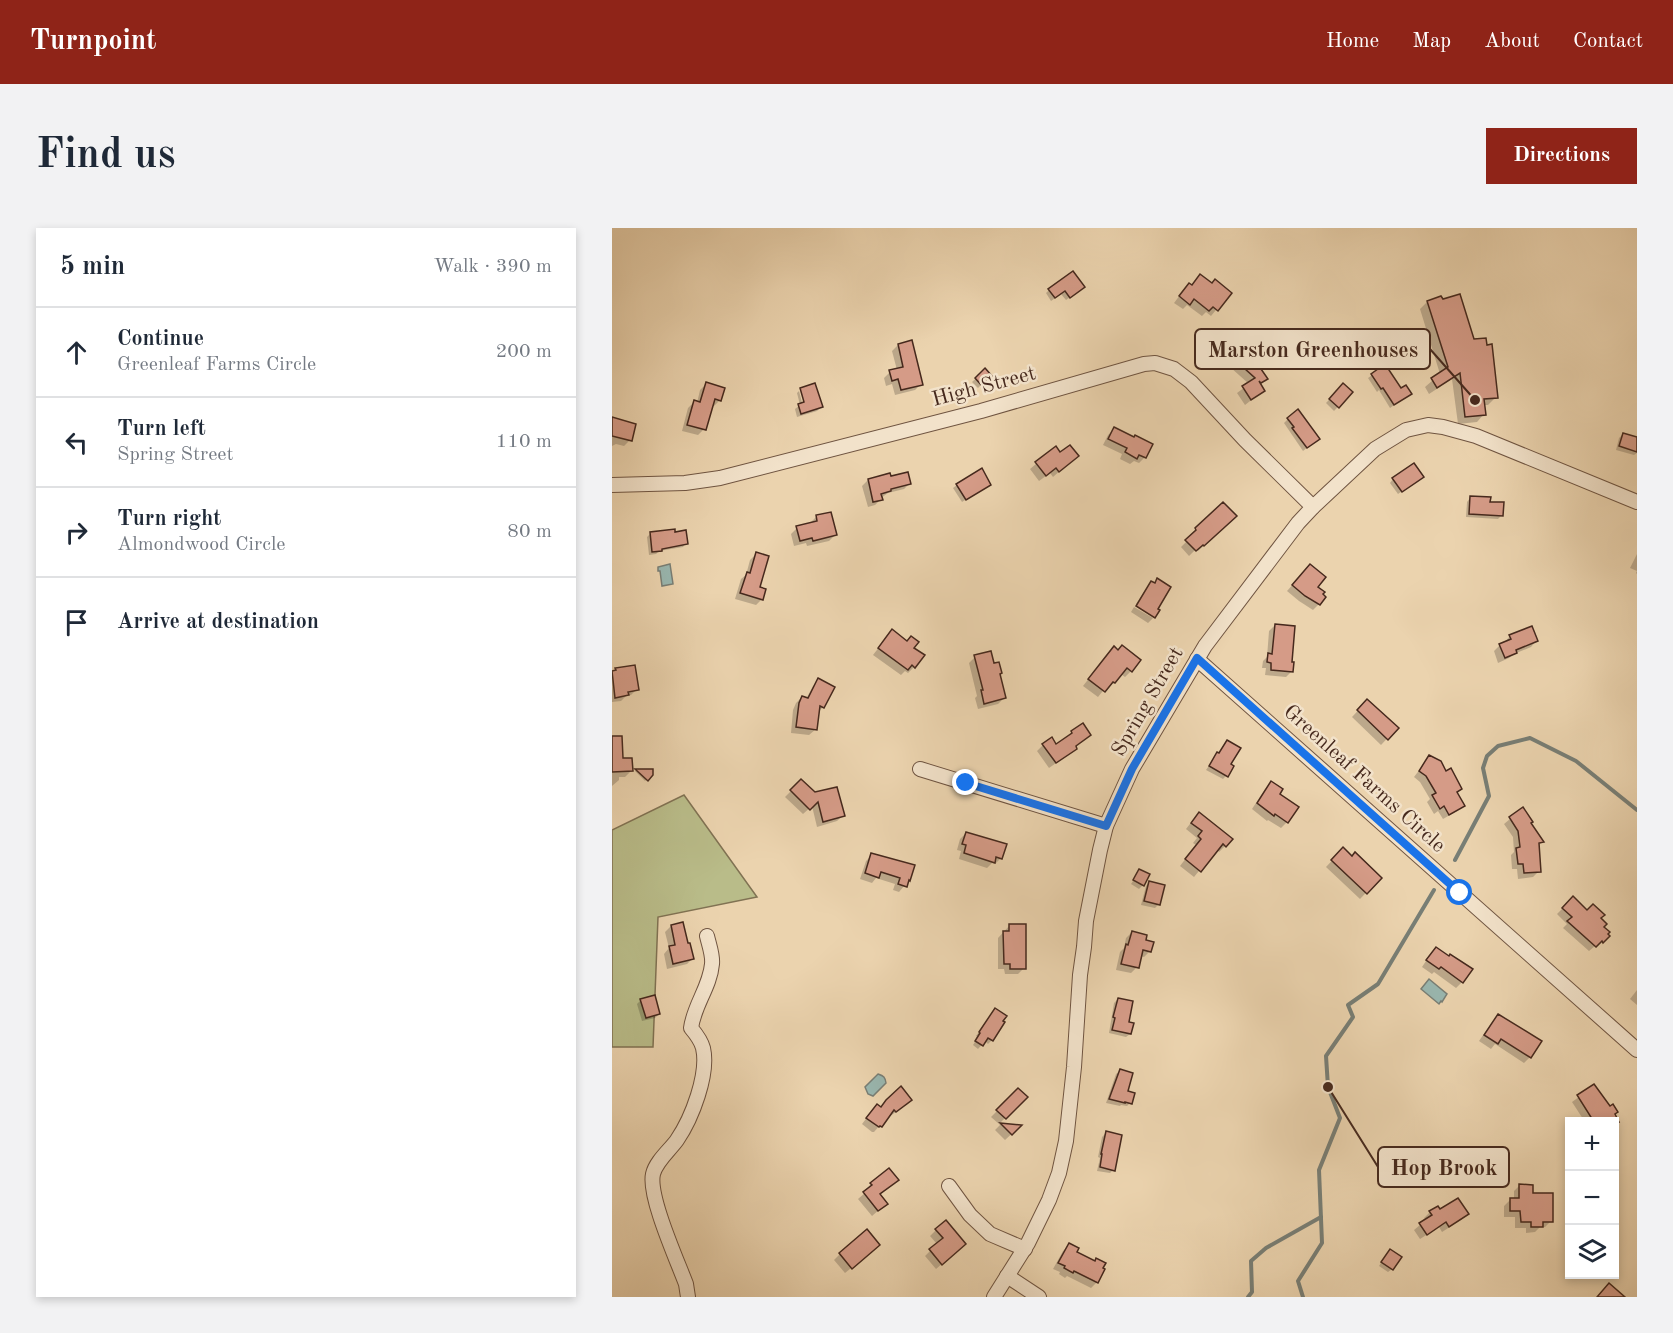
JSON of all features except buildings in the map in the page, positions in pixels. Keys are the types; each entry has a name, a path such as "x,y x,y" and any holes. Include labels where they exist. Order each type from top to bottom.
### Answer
{"street":[{"name":"High Street","path":"612,485 685,483 720,478 981,411 1144,364 1155,363 1174,369 1191,382 1245,440 1313,507"},
{"name":"Spring Street","path":"994,1297 1025,1249 1053,1191 1059,1173 1066,1141 1074,1067 1086,921 1106,826 1132,769 1204,646 1298,523 1375,449 1406,430 1428,425 1476,436 1637,502"},
{"name":"Greenleaf Farms Circle","path":"1197,658 1637,1050"},
{"path":"920,768 1106,826"},
{"path":"688,1297 686,1284 653,1191 653,1174 656,1166 678,1139 690,1118 701,1082 703,1049 700,1040 691,1028 693,1016 707,985 712,963 707,936"},
{"path":"949,1186 970,1215 990,1234 1025,1249"},
{"path":"1007,1276 1038,1297"}],"green space":[{"path":"684,795 757,897 658,917 653,1047 612,1047 612,830"}],"water":[{"path":"670,564 673,584 662,586 658,567"},
{"path":"1429,979 1447,994 1439,1004 1421,989"},
{"path":"878,1074 884,1077 886,1083 873,1096 868,1094 865,1087"}],"waterway":[{"path":"1455,860 1489,796 1483,768 1487,756 1498,746 1530,738 1576,761 1637,810"},
{"path":"1303,1297 1298,1281 1322,1243 1319,1170 1340,1118 1328,1087 1326,1056 1353,1017 1348,1005 1378,984 1434,890"},
{"path":"1248,1297 1252,1292 1251,1261 1266,1248 1321,1217"}],"place":[{"name":"Marston Greenhouses","path":"1475,400"},
{"name":"Hop Brook","path":"1328,1087"}],"route":[{"path":"966,783 1106,826 1132,769 1197,658 1460,893"}]}
